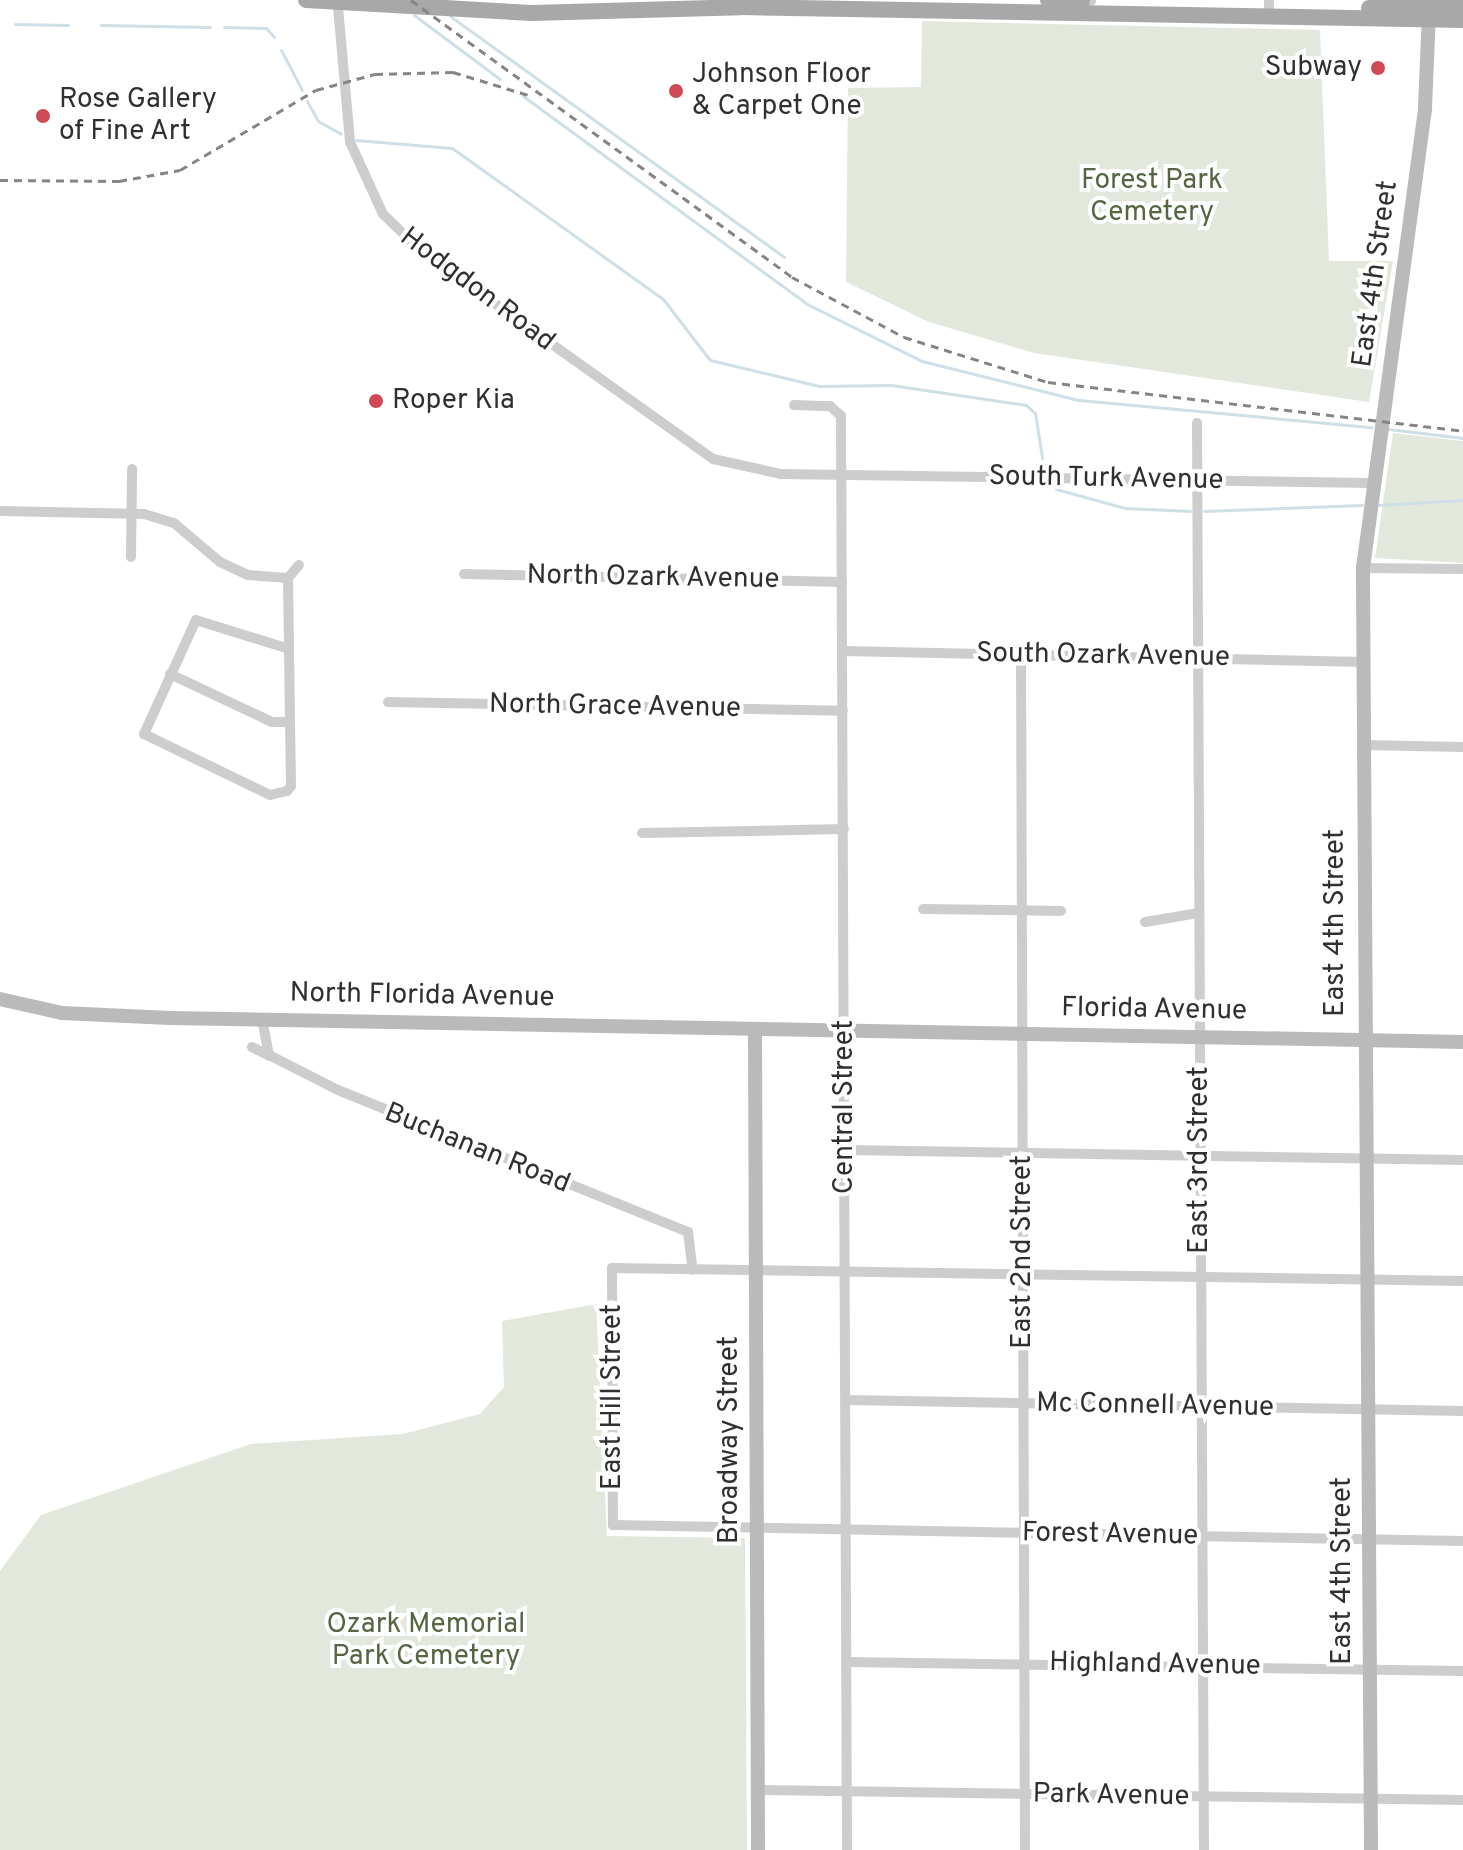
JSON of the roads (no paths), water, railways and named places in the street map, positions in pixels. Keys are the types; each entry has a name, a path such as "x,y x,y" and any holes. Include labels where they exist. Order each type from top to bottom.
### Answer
{"main road":[{"path":"306,0 338,7 1429,8 1463,5"},
{"path":"1048,0 1429,8 1463,20"}],"street":[{"name":"Hodgdon Road","path":"338,7 350,142 383,214 420,250 713,459"},
{"name":"East 4th Street","path":"1371,1850 1367,1280 1361,1041 1363,568 1372,483 1422,132 1429,8"},
{"name":"Central Street","path":"794,405 840,411 848,1531 847,1850"},
{"name":"East 3rd Street","path":"1197,423 1204,1850"},
{"name":"South Turk Avenue","path":"713,459 771,473 1372,483"},
{"path":"131,557 132,469"},
{"path":"0,511 131,513 174,523 234,570 288,578"},
{"path":"289,649 272,649 201,619 170,674 144,734 270,795 291,786 288,578 299,565"},
{"path":"1363,568 1463,569"},
{"name":"North Ozark Avenue","path":"464,574 842,582"},
{"name":"South Ozark Avenue","path":"843,651 1363,662"},
{"name":"East 2nd Street","path":"1021,655 1025,1850"},
{"path":"170,674 272,722 290,722"},
{"name":"North Grace Avenue","path":"388,702 843,711"},
{"path":"1363,745 1463,747"},
{"path":"642,833 844,829"},
{"path":"923,909 1061,911"},
{"path":"1145,922 1199,913"},
{"name":"North Florida Avenue","path":"0,999 62,1013 845,1031"},
{"path":"262,1019 272,1057"},
{"name":"Broadway Street","path":"755,1029 758,1850"},
{"name":"Florida Avenue","path":"845,1031 1463,1042"},
{"path":"252,1047 272,1057"},
{"name":"Buchanan Road","path":"272,1057 417,1127 688,1232 693,1270"},
{"path":"846,1150 1463,1160"},
{"name":"East Hill Street","path":"613,1525 612,1268 693,1270"},
{"path":"693,1270 1463,1281"},
{"name":"Mc Connell Avenue","path":"847,1400 1463,1411"},
{"name":"Forest Avenue","path":"613,1525 1463,1541"},
{"name":"Highland Avenue","path":"847,1662 1463,1671"},
{"name":"Park Avenue","path":"758,1790 1463,1800"}],"waterway":[{"path":"414,15 500,79"},
{"path":"450,16 784,257"},
{"path":"15,24 68,25"},
{"path":"101,25 210,27"},
{"path":"224,27 266,28 274,37"},
{"path":"281,50 302,90"},
{"path":"523,96 807,304 922,361 1079,400 1372,427"},
{"path":"307,101 318,121 341,134"},
{"path":"356,140 452,148 663,299 710,360 819,386 891,385 1026,405 1035,413 1044,470"},
{"path":"1388,429 1463,438"},
{"path":"1056,489 1125,508 1190,511"},
{"path":"1377,505 1463,500"},
{"path":"1204,511 1362,505"}],"railway":[{"path":"411,0 792,277 904,337 1048,382 1463,431"},
{"path":"0,180 119,181 180,170 316,90 375,74 453,72 528,95"}],"place":[{"name":"Subway","path":"1378,68"},
{"name":"Johnson Floor & Carpet One","path":"676,91"},
{"name":"Rose Gallery of Fine Art","path":"43,116"},
{"name":"Roper Kia","path":"376,401"}],"park label":[{"name":"Forest Park Cemetery","path":"1152,197"},
{"name":"Ozark Memorial Park Cemetery","path":"426,1641"}]}
